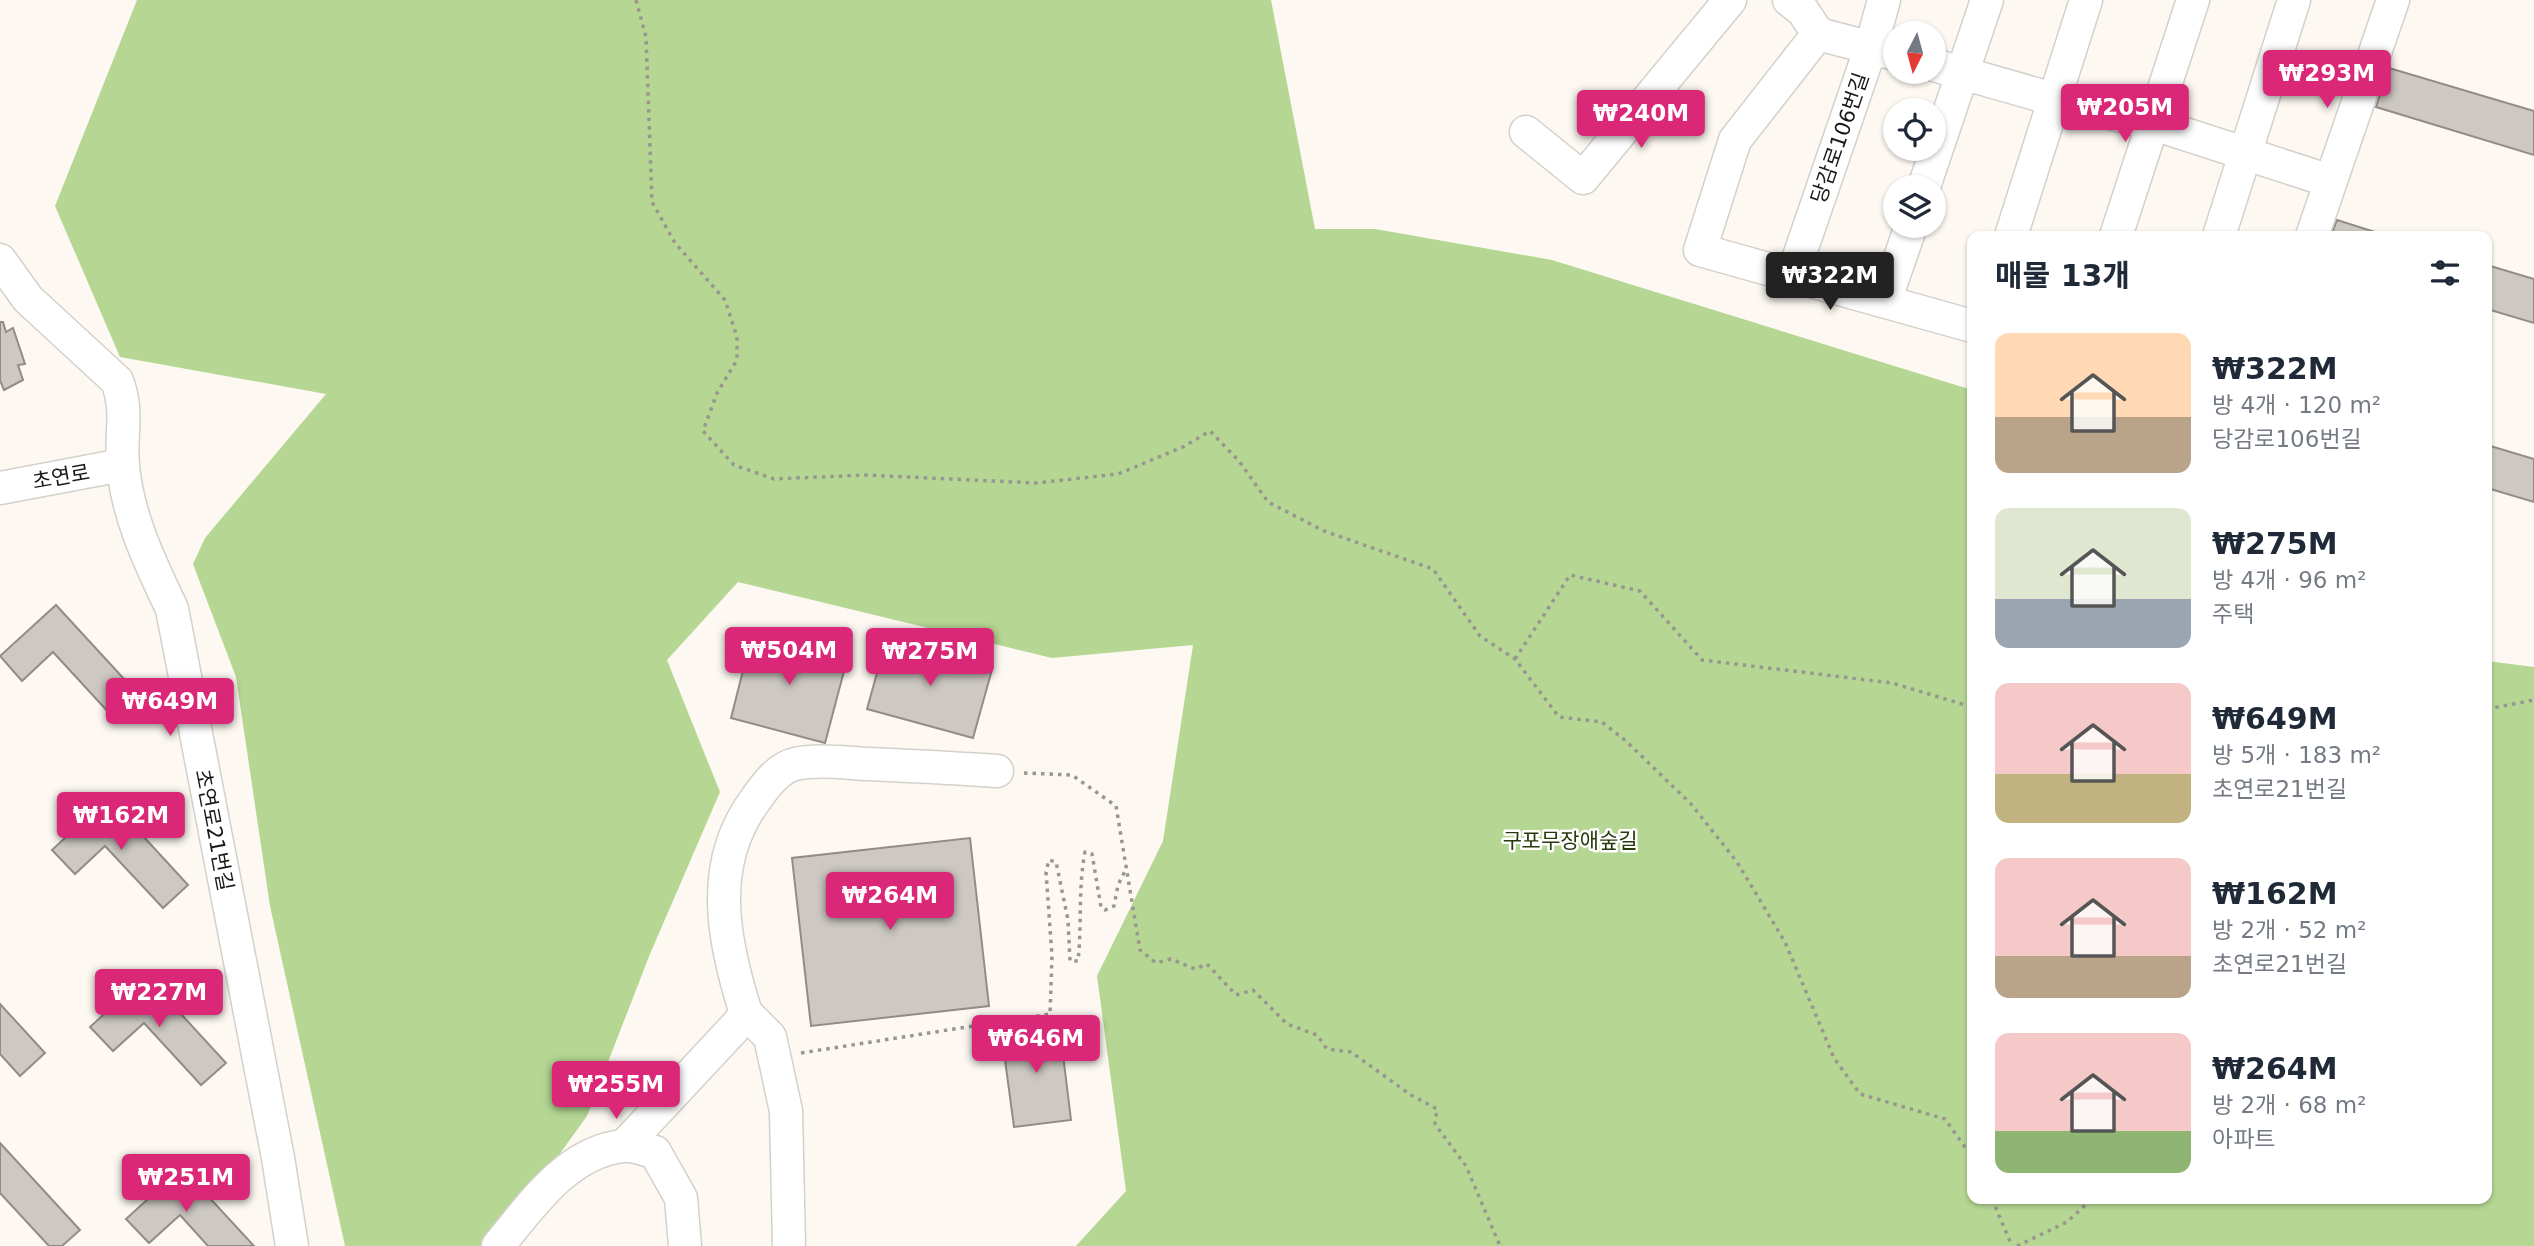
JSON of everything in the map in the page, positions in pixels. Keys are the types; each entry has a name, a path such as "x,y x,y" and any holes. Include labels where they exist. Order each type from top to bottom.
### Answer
{"street":[{"path":"1526,132 1583,178 1730,0"},
{"path":"1789,0 1803,11 1818,34 1883,51"},
{"name":"당감로106번길","path":"1884,0 1884,21"},
{"path":"1926,175 1948,69 1987,0"},
{"path":"2013,231 2086,0"},
{"path":"2118,231 2193,0"},
{"path":"2221,231 2294,0"},
{"path":"2314,231 2393,0"},
{"path":"1818,34 1735,140 1700,250 1967,325"},
{"name":"당감로106번길","path":"1793,274 1883,51"},
{"path":"1948,69 2154,124 2330,181"},
{"path":"1885,301 1906,238"},
{"name":"초연로21번길","path":"0,260 28,299 117,381 124,400 122,465 134,526 172,609 278,1158 292,1246"},
{"name":"초연로","path":"0,488 122,465"},
{"path":"789,1246 786,1111 775,1057 770,1037 746,1013 730,961 724,907 727,859 741,819 769,780 793,764 837,762 997,771"},
{"path":"625,1145 746,1013"},
{"path":"498,1246 545,1189 589,1155 625,1145 655,1152 681,1198 685,1246"}],"path":[{"path":"636,0 646,37 652,202 675,243 725,300 737,337 737,360 718,393 703,431 734,466 774,479 865,475 1036,483 1118,474 1183,447 1210,431 1239,461 1268,502 1324,531 1433,569 1480,636 1515,659 1559,717 1602,722 1626,741 1690,804 1737,862 1785,942 1834,1058 1860,1094 1945,1119 1967,1150"},
{"path":"1515,659 1570,575 1640,591 1702,660 1892,683 1967,706"},
{"path":"2492,708 2534,700"},
{"path":"997,771 1072,775 1116,806 1140,950 1156,963 1171,959 1195,969 1207,964 1236,995 1253,990 1287,1024 1317,1035 1327,1049 1351,1052 1411,1095 1437,1109 1435,1124 1466,1166 1500,1246"},
{"path":"775,1057 1050,1014 1052,956 1046,872 1049,860 1056,862 1068,920 1070,961 1078,961 1081,874 1086,852 1092,854 1101,907 1105,910 1114,906 1118,885 1127,867"},
{"path":"1994,1204 2012,1246"},
{"path":"2017,1246 2067,1222 2087,1204"}],"green space":[{"name":"구포무장애숲길","path":"137,0 1271,0 1315,229 1375,229 1552,260 1967,388 1967,1204 2492,1204 2492,662 2534,667 2534,1246 1076,1246 1126,1191 1097,976 1163,841 1193,645 1052,658 738,582 667,660 720,792 650,954 587,1116 523,1205 489,1246 345,1246 270,906 236,677 193,564 205,538 326,394 120,357 55,206"}],"building":[{"path":"2389,68 2534,111 2534,155 2376,107"},
{"path":"2337,220 2372,231 2333,231"},
{"path":"2492,266 2534,279 2534,323 2492,310"},
{"path":"0,322 3,322 6,332 13,328 25,364 18,365 23,380 4,390 0,380"},
{"path":"2492,446 2534,459 2534,502 2492,489"},
{"path":"56,605 136,692 111,715 53,652 22,681 0,656"},
{"path":"753,631 848,656 825,743 731,718"},
{"path":"887,637 993,666 973,738 867,709"},
{"path":"108,798 188,885 163,908 105,846 75,874 52,850"},
{"path":"970,838 989,1006 811,1026 792,858"},
{"path":"146,976 226,1063 201,1085 144,1023 113,1051 90,1027"},
{"path":"0,1004 45,1053 20,1076 0,1054"},
{"path":"1059,1022 1071,1120 1014,1127 1001,1030"},
{"path":"0,1143 80,1230 62,1246 49,1246 0,1193"},
{"path":"182,1168 254,1246 208,1246 180,1215 149,1243 126,1219"}]}
